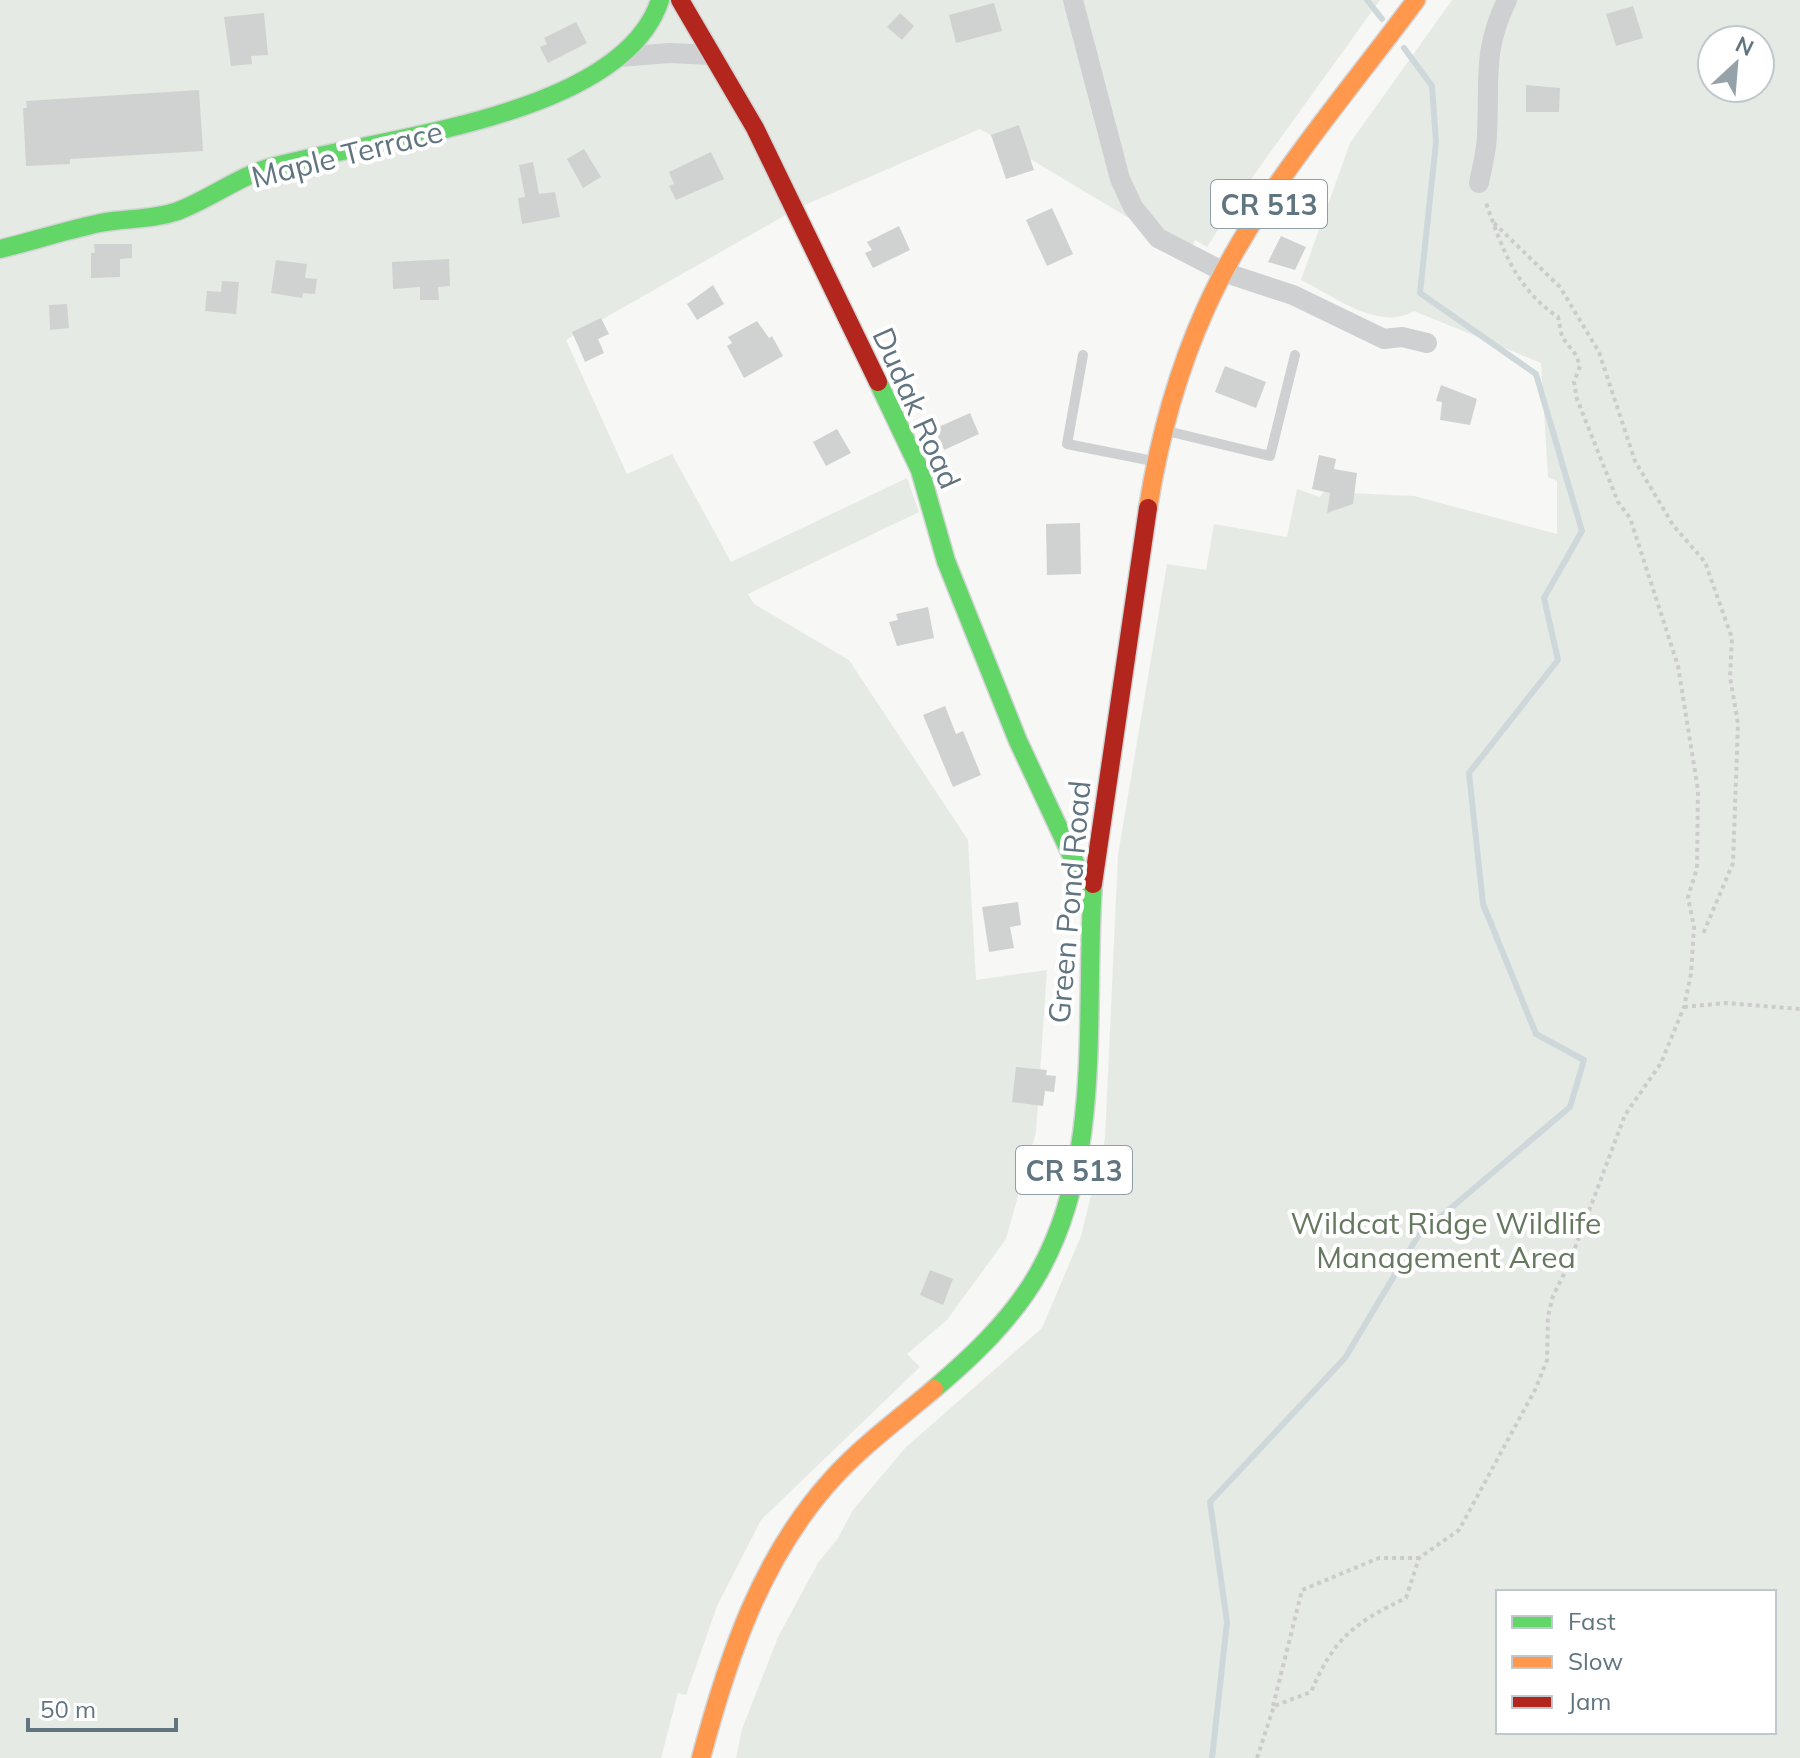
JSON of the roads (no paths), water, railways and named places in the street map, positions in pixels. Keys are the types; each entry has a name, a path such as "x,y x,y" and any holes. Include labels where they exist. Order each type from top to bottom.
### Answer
{"main road":[{"name":"Maple Terrace","path":"0,249 102,223 153,218 180,210 269,168 497,117 528,105 619,57 649,28 660,0"},
{"name":"Dudak Road","path":"680,0 755,128 920,470 946,561 967,615 1018,741 1091,897"},
{"name":"Green Pond Road","path":"701,1758 734,1650 764,1579 787,1538 832,1479 895,1420 976,1356 1007,1319 1057,1233 1071,1187 1082,1115 1091,897 1098,828 1141,547 1165,431 1185,356 1226,273 1283,183 1416,0"}],"street":[{"path":"1073,0 1110,149 1133,207 1158,238 1226,273 1293,295 1384,339 1402,337 1427,343"},
{"path":"1479,183 1487,135 1485,81 1493,29 1507,0"},
{"path":"619,57 670,53 710,55"}],"lane":[{"path":"1083,355 1067,444 1159,462"},
{"path":"1165,431 1270,456 1295,355"}],"waterway":[{"path":"1367,0 1382,19"},
{"path":"1212,1758 1227,1622 1210,1502 1345,1358 1418,1236 1570,1107 1584,1060 1536,1034 1483,904 1469,773 1558,660 1544,598 1582,531 1536,374 1420,293 1436,142 1432,86 1404,48"}],"park label":[{"name":"Wildcat Ridge Wildlife Management Area","path":"1446,1240"}]}
